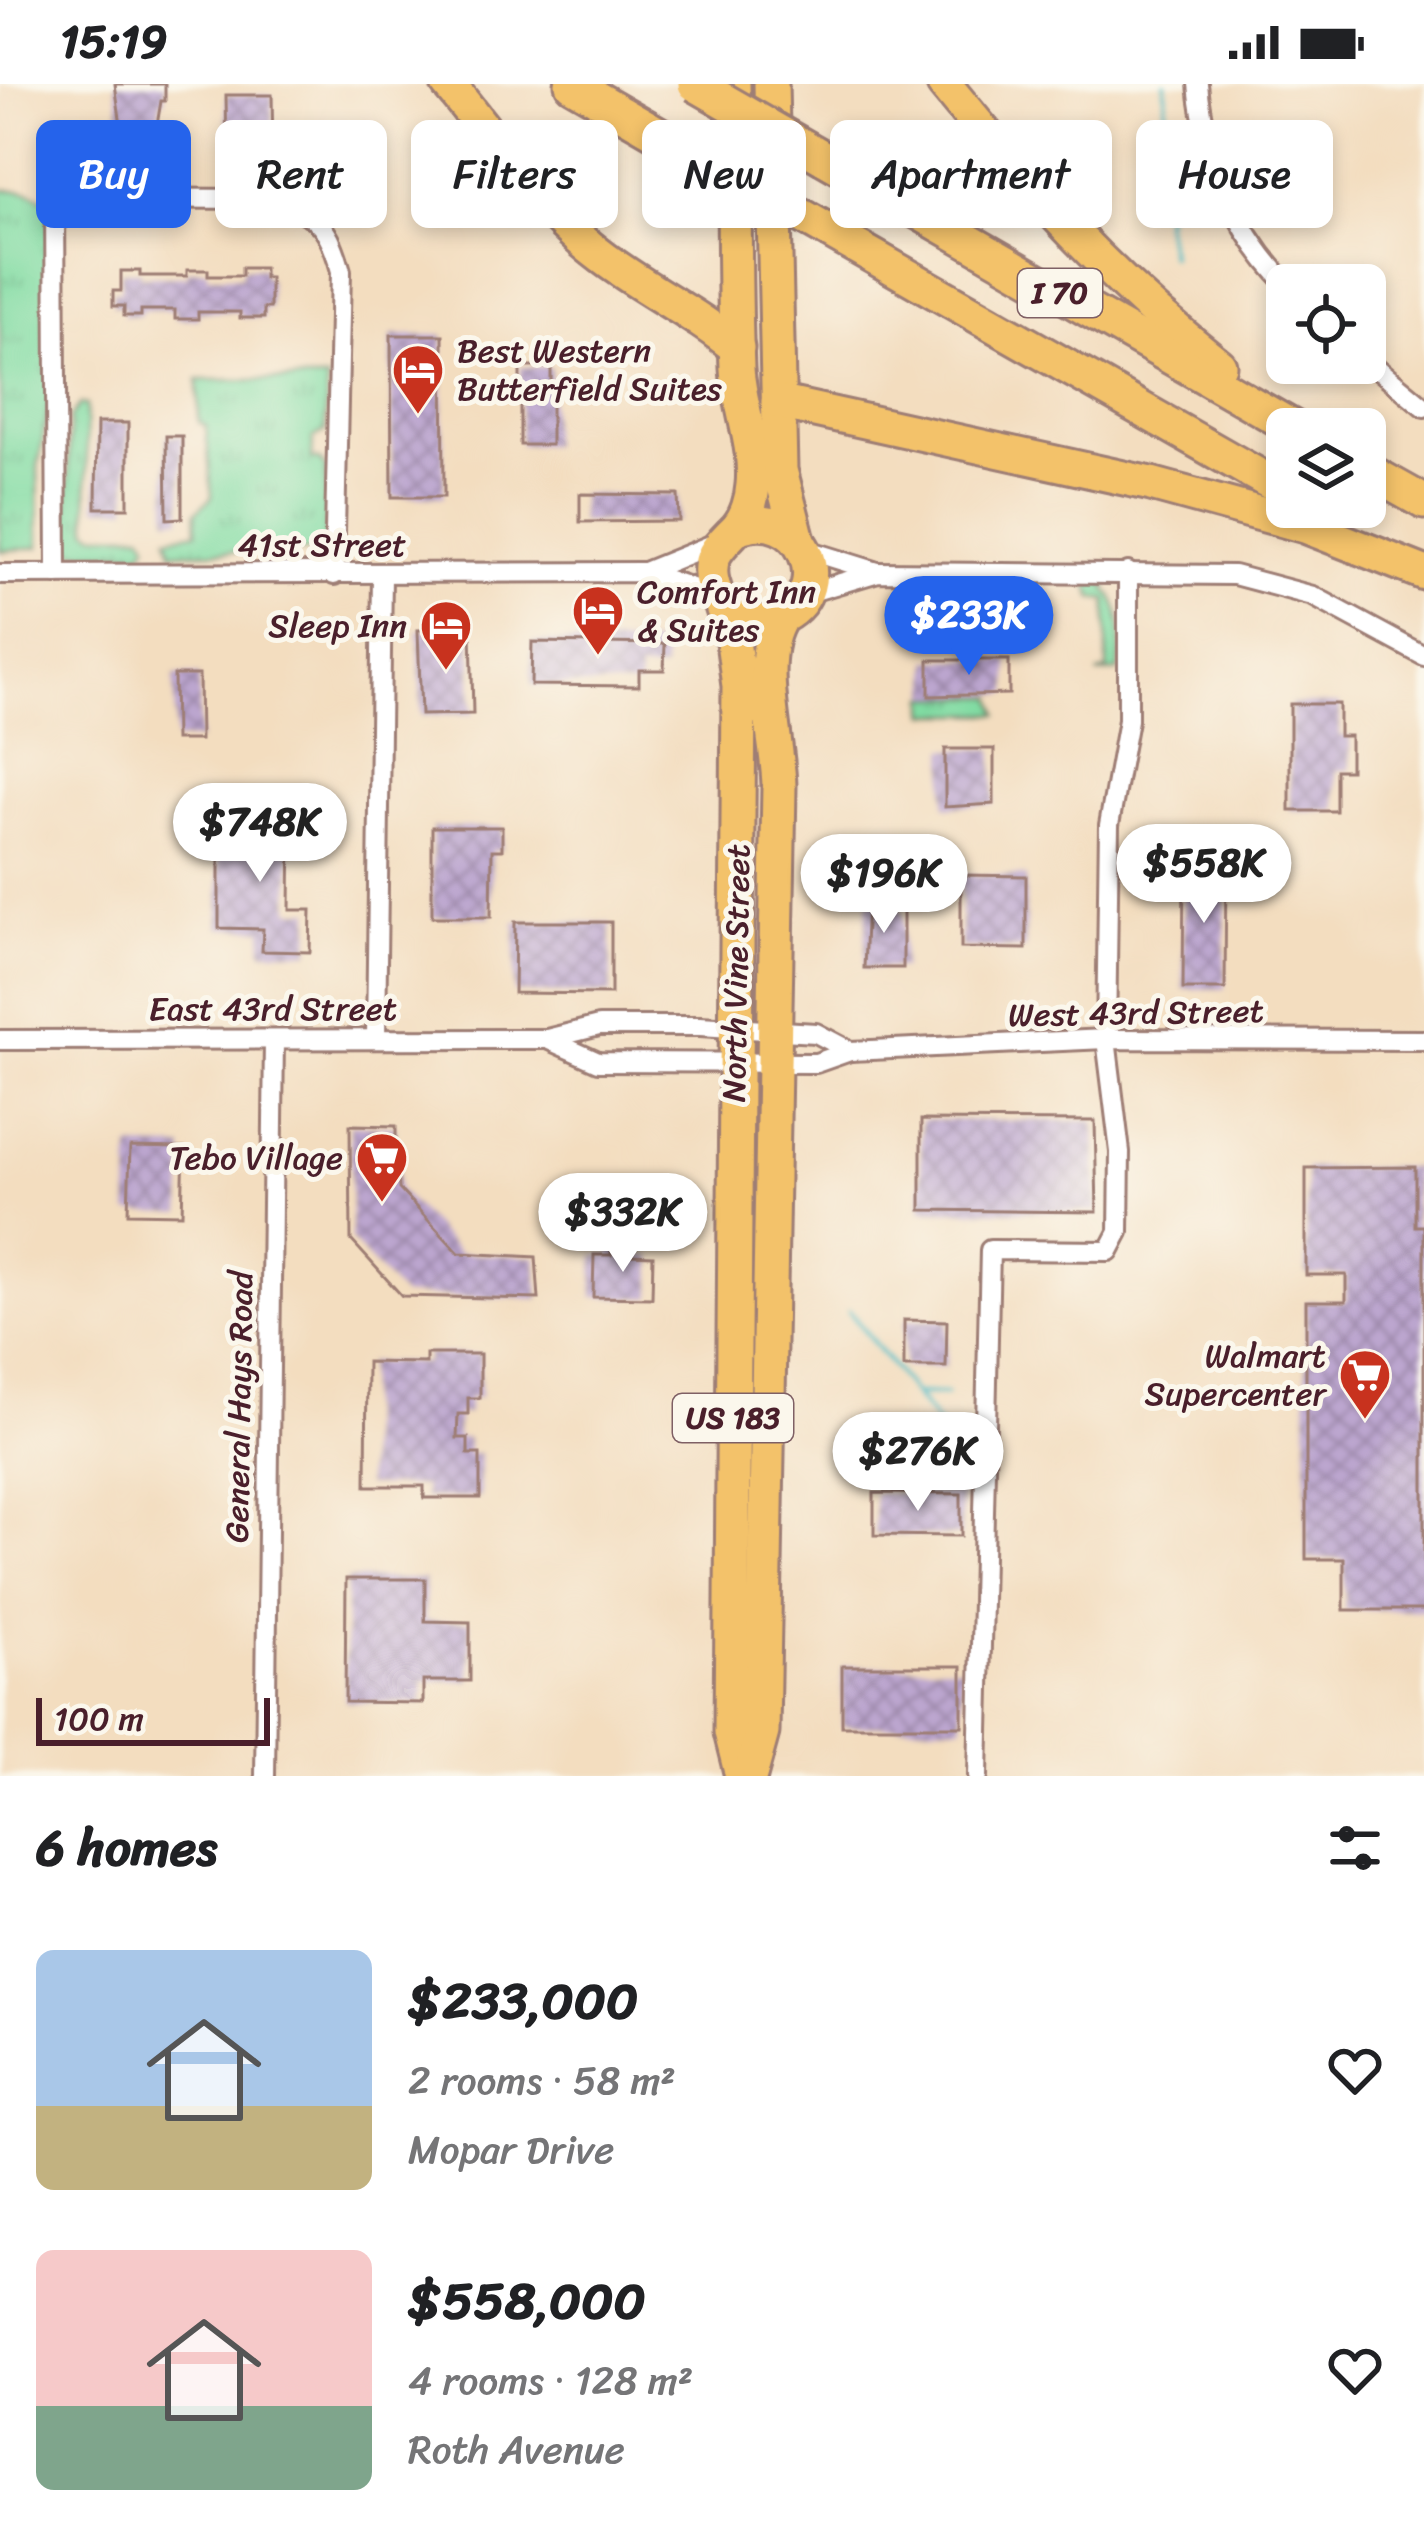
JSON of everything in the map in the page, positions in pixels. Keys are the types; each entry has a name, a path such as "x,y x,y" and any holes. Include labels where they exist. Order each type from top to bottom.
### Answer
{"highway":[{"path":"448,84 594,251 709,325 736,348"},
{"name":"I 70","path":"572,84 1266,481"},
{"name":"I 70","path":"695,84 1266,411"},
{"path":"734,84 736,348 754,473 747,511 712,561 719,599 749,620 793,605 809,579 780,470 771,84"},
{"path":"944,84 1094,259 1272,408"},
{"path":"778,401 1151,484 1304,526 1424,572"},
{"path":"1386,481 1424,502"},
{"path":"730,534 770,524 801,544"},
{"path":"1348,528 1424,572"},
{"name":"North Vine Street","path":"719,599 733,641 739,686 731,1732 746,1776"},
{"name":"North Vine Street","path":"746,1776 763,1732 779,786 768,654 774,628 793,605"}],"street":[{"path":"1198,84 1201,117 1228,203 1269,264"},
{"path":"57,574 55,198 279,199 312,214 332,238 341,272 334,574"},
{"path":"1386,375 1424,407"},
{"name":"41st Street","path":"644,572 730,534"},
{"path":"801,544 878,572 1234,574 1346,611 1424,656"},
{"name":"41st Street","path":"0,574 644,572 719,599"},
{"path":"793,605 878,572"},
{"path":"978,1776 990,1250 1108,1251 1119,1232 1120,1152 1106,1039 1108,824 1129,704 1128,572"},
{"path":"376,1039 382,574"},
{"name":"East 43rd Street","path":"0,1040 547,1039 598,1026 734,1044 772,1045 816,1033 850,1052"},
{"name":"East 43rd Street","path":"547,1039 598,1061 734,1044 772,1045 816,1063 850,1052"},
{"name":"West 43rd Street","path":"850,1052 1106,1039 1424,1040"},
{"name":"General Hays Road","path":"265,1776 274,1040"}],"green space":[{"path":"0,190 36,196 36,228 49,228 52,385 38,467 39,547 0,551"},
{"path":"198,380 327,380 325,431 313,438 312,459 326,468 325,548 321,551 172,552 168,537 197,532 196,512 212,497 206,425 199,422"},
{"path":"80,404 86,405 88,529 94,534 143,534 148,543 142,552 75,552 67,543 70,418"},
{"path":"997,582 1003,587 1003,605 975,605 971,617 925,616 929,583"},
{"path":"1088,582 1108,585 1117,607 1119,671 1097,674 1107,670 1107,600 1093,598"},
{"path":"927,697 994,697 999,714 927,714"}],"building":[{"path":"115,84 165,84 158,120 120,120"},
{"path":"226,95 272,95 272,120 226,120"},
{"path":"242,268 264,268 264,278 270,278 270,308 264,308 264,318 240,318 240,312 198,312 198,319 175,319 175,310 141,310 141,316 124,316 124,306 113,306 113,291 121,291 121,271 187,276 187,270 208,270 208,276 242,276"},
{"name":"Best Western Butterfield Suites","path":"391,335 443,335 444,497 392,497"},
{"path":"520,367 551,367 551,445 520,445"},
{"path":"97,423 128,423 128,508 96,508"},
{"path":"166,436 182,436 182,518 167,519"},
{"path":"580,494 678,495 679,521 580,522"},
{"name":"Sleep Inn","path":"471,629 473,714 421,715 418,630"},
{"name":"Comfort Inn & Suites","path":"532,642 665,644 664,670 639,670 639,686 531,685"},
{"path":"929,660 1009,660 1009,694 929,696"},
{"path":"174,675 199,675 200,740 175,740"},
{"path":"1290,704 1339,704 1339,736 1350,736 1350,770 1336,770 1336,811 1290,811"},
{"path":"945,749 994,749 994,804 945,807"},
{"path":"219,822 291,823 290,910 311,910 310,952 262,951 263,929 219,928"},
{"path":"432,827 502,827 502,850 492,850 491,917 432,917"},
{"path":"1184,862 1226,863 1225,989 1183,989"},
{"path":"961,875 1026,876 1026,949 961,948"},
{"path":"867,902 893,902 903,912 903,968 864,968"},
{"path":"515,922 611,922 611,994 514,993"},
{"path":"921,1120 1095,1121 1097,1212 921,1210"},
{"name":"Tebo Village","path":"350,1125 396,1126 396,1139 379,1157 398,1157 399,1189 459,1253 536,1257 539,1299 402,1296 351,1240"},
{"path":"130,1147 184,1148 182,1214 128,1213"},
{"name":"Walmart Supercenter","path":"1415,1167 1415,1226 1424,1226 1424,1610 1344,1610 1344,1559 1306,1559 1306,1301 1346,1301 1346,1275 1306,1275 1306,1168"},
{"path":"611,1248 653,1256 652,1298 593,1297 594,1255 611,1255"},
{"path":"904,1320 947,1321 946,1367 904,1367"},
{"path":"426,1354 480,1354 480,1398 468,1398 468,1414 458,1414 457,1438 468,1438 468,1454 480,1454 480,1498 424,1498 424,1486 366,1486 367,1362 426,1363"},
{"path":"874,1493 961,1494 961,1536 874,1535"},
{"path":"346,1579 425,1579 425,1621 470,1622 470,1681 423,1681 423,1703 345,1702"},
{"path":"842,1666 962,1666 962,1726 842,1726"}],"waterway":[{"path":"1165,84 1166,155 1173,173 1164,221 1170,256"},
{"path":"849,1311 943,1431"},
{"path":"916,1394 946,1394"}],"place":[{"name":"Best Western Butterfield Suites","path":"418,416"},
{"name":"Comfort Inn & Suites","path":"598,657"},
{"name":"Sleep Inn","path":"446,672"},
{"name":"Tebo Village","path":"382,1204"},
{"name":"Walmart Supercenter","path":"1365,1421"}]}
